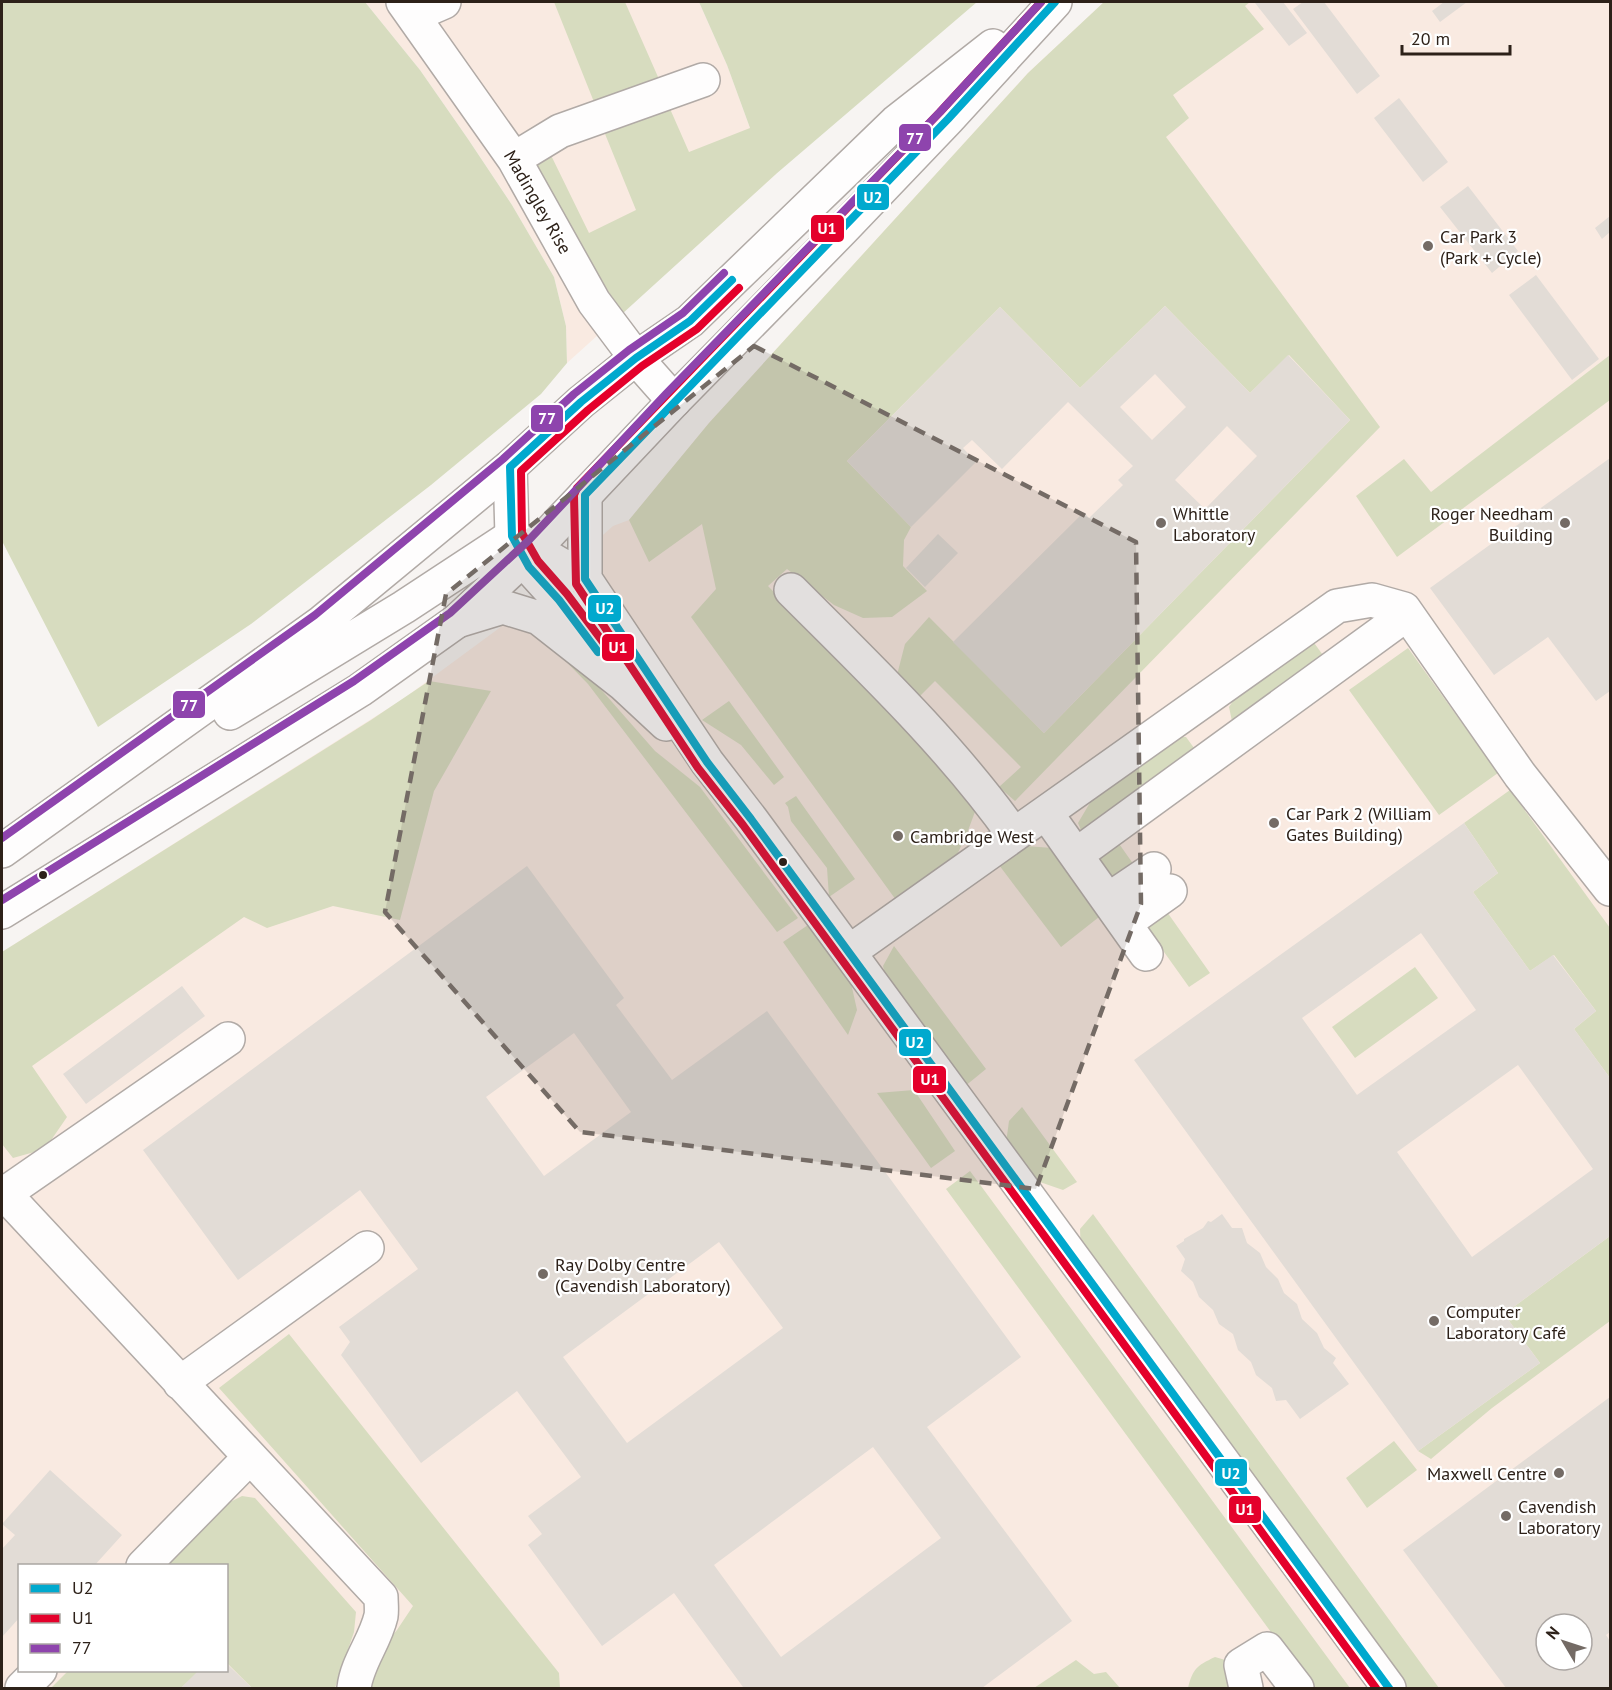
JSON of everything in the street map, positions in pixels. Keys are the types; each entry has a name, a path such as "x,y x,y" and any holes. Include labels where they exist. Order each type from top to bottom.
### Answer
{"main road":[{"path":"409,8 444,2"},
{"path":"2,851 321,623 510,467 581,402 636,358 690,321 896,122 1049,2"},
{"path":"2,912 360,690 457,621 524,547 585,495 852,220 1055,2"},
{"name":"Madingley Rise","path":"409,8 514,159 594,302 636,358 674,401"},
{"path":"514,159 560,131 703,80"},
{"path":"510,467 529,567 559,600 623,684"},
{"path":"585,495 585,579"},
{"path":"524,547 585,579 707,762 1389,1689"},
{"path":"2,851 404,607 524,547"},
{"path":"791,590 903,702 990,802 1014,835"},
{"path":"849,952 1338,606 1372,600 1404,609 1520,775 1611,889"},
{"path":"457,621 502,607 539,618 623,684 707,762"},
{"path":"1076,855 1407,614"},
{"path":"1046,813 1146,954"},
{"path":"1117,912 1162,880"},
{"path":"228,1039 3,1192 381,1597 381,1615 375,1634 356,1673 354,1689"},
{"path":"180,1383 367,1248"},
{"path":"145,1564 250,1457"},
{"path":"1246,1689 1241,1665 1268,1650 1297,1689"},
{"path":"22,1689 39,1672"}],"highlighted area":[{"path":"754,346 1136,542 1141,904 1036,1189 580,1132 385,912 446,594"}],"shaded area":[{"path":"365,2 699,2 727,65 750,128 776,174 567,363 566,326 554,277 512,205 468,139 420,70"},
{"name":"Cambridge West","path":"1104,2 1610,2 1610,1688 2,1688 2,952 403,699 498,629 613,526 629,520 709,423 1028,73"}],"green space":[{"path":"2,2 365,2 420,70 512,205 554,277 566,326 567,363 541,394 431,485 251,624 98,727 2,541"},
{"path":"554,2 625,2 662,86 598,112"},
{"path":"699,2 977,2 776,174 622,314 527,155 545,143 589,233 636,210 603,129 667,102 689,152 750,128 727,65"},
{"path":"1104,2 1250,2 1245,6 1264,29 1173,95 1189,118 1166,137 1380,427 1015,801 999,787 1021,767 935,681 915,701 897,675 905,644 929,617 1044,733 1350,420 1289,355 1250,393 1165,306 1080,388 1000,307 847,461 911,527 904,540 903,566 927,591 892,617 863,618 834,605 787,569 768,586 959,782 976,809 955,859 896,900 691,617 716,589 702,524 649,562 629,520 709,423 1028,73"},
{"path":"1610,355 1610,400 1397,557 1356,496 1404,459 1431,492"},
{"path":"542,637 562,645 655,751 700,787 798,918 777,932 588,684"},
{"path":"1312,640 1325,658 1233,726 1229,707 1239,692"},
{"path":"1408,648 1498,773 1439,815 1349,690"},
{"path":"429,681 491,691 434,791 400,920 333,906 267,928 244,917 32,1066 67,1117 45,1149 13,1158 2,1144 2,952 371,720"},
{"path":"729,701 784,777 774,785 741,745 702,720"},
{"path":"1175,737 1186,737 1197,752 1103,821 1210,973 1189,987 1087,844 1078,823 1091,801"},
{"path":"1510,790 1610,928 1610,1078 1574,1029 1596,1011 1554,955 1530,971 1473,892 1498,873 1464,823"},
{"path":"796,796 855,879 829,897 827,868 791,821 785,803"},
{"path":"1026,846 1052,848 1092,899 1099,917 1061,947 999,865"},
{"path":"808,925 851,983 857,1010 848,1035 783,942"},
{"path":"894,946 986,1069 964,1087 888,988 883,966"},
{"path":"1415,967 1438,998 1355,1058 1332,1027"},
{"path":"914,1090 955,1151 931,1168 877,1093"},
{"path":"1022,1107 1077,1182 1063,1190 1037,1181 1006,1143 1009,1121"},
{"path":"970,1171 1350,1688 1312,1688 946,1189"},
{"path":"1093,1214 1439,1688 1401,1688 1081,1253 1080,1229"},
{"path":"1610,1236 1610,1321 1492,1408 1431,1459 1418,1451 1540,1363 1504,1314"},
{"path":"289,1334 559,1673 560,1688 368,1688 386,1643 413,1606 219,1388"},
{"path":"1394,1441 1417,1470 1367,1508 1346,1478"},
{"path":"242,1496 255,1498 356,1612 354,1632 335,1688 252,1688 228,1664 228,1564 168,1564 222,1506"},
{"path":"1215,1657 1232,1662 1242,1688 1188,1688 1196,1669"},
{"path":"1076,1660 1094,1674 1106,1672 1120,1688 1034,1688"},
{"path":"67,1672 198,1672 181,1688 51,1688"}],"building":[{"path":"1256,2 1283,2 1307,33 1289,46"},
{"path":"1303,2 1324,2 1380,76 1357,94 1293,9"},
{"path":"1444,2 1467,2 1440,22 1432,11"},
{"path":"1399,98 1448,162 1423,182 1374,118"},
{"path":"1468,186 1518,251 1492,273 1440,207"},
{"path":"1610,216 1610,232 1602,239 1595,228"},
{"path":"1536,275 1599,359 1572,380 1509,295"},
{"name":"Whittle Laboratory","path":"1165,306 1250,393 1288,355 1350,420 1044,733 953,642 1084,512 1089,518 1123,485 1118,480 1133,466 1068,402 1002,469 972,440 963,448 976,462 911,527 847,461 1000,307 1080,388","holes":["1155,374 1186,407 1152,440 1120,407","1227,426 1257,456 1205,509 1175,480"]},
{"name":"Roger Needham Building","path":"1610,458 1610,691 1596,701 1548,637 1494,675 1430,588"},
{"path":"938,534 958,553 925,587 906,568"},
{"path":"1464,823 1498,873 1473,892 1530,971 1553,955 1596,1011 1574,1029 1610,1078 1610,1236 1504,1314 1540,1363 1418,1451 1134,1060","holes":["1421,933 1476,1010 1357,1095 1302,1018","1518,1065 1593,1169 1472,1257 1397,1152"]},
{"name":"Ray Dolby Centre (Cavendish Laboratory)","path":"527,866 624,998 616,1005 672,1080 767,1011 1021,1357 927,1427 1072,1621 982,1688 741,1688 743,1687 674,1593 602,1646 528,1545 542,1534 528,1516 581,1477 517,1391 421,1463 341,1355 350,1342 339,1327 418,1269 360,1190 238,1280 143,1150","holes":["574,1033 631,1112 544,1176 486,1097","719,1242 783,1328 627,1443 563,1357","873,1447 941,1538 781,1657 714,1565"]},
{"path":"182,986 205,1016 86,1104 63,1074"},
{"path":"1222,1214 1232,1228 1242,1228 1247,1243 1260,1253 1266,1267 1278,1279 1284,1293 1297,1304 1302,1319 1317,1333 1324,1348 1336,1358 1333,1363 1349,1384 1300,1419 1286,1400 1276,1401 1272,1388 1256,1375 1251,1362 1238,1350 1233,1334 1219,1324 1213,1310 1199,1297 1193,1282 1181,1271 1185,1259 1176,1246 1203,1228 1208,1221 1211,1222"},
{"name":"Cavendish Laboratory","path":"1610,1397 1610,1632 1606,1635 1610,1641 1610,1688 1506,1688 1403,1550"},
{"path":"50,1470 122,1535 96,1564 18,1564 18,1619 2,1637 2,1549 15,1535 2,1524"},
{"path":"228,1665 252,1688 181,1688 197,1672 228,1672"}],"transit line":[{"name":"U1","path":"1041,2 940,112 577,488 574,495 576,584 698,768 743,825 1376,1688"},
{"name":"77","path":"2,900 354,681 450,613 528,541 666,394 940,112 1041,2"},
{"name":"U2","path":"1055,2 948,119 585,495 585,579 707,762 1389,1688"},
{"name":"77","path":"2,838 315,615 503,459 574,394 629,350 683,313 724,273"},
{"name":"U2","path":"598,652 559,600 529,567 512,536 510,467 581,402 636,358 690,321 732,280"},
{"name":"U1","path":"606,646 567,594 538,561 522,533 521,471 588,410 642,366 697,329 739,288"}],"place":[{"name":"Car Park 3 (Park + Cycle)","path":"1428,246"},
{"name":"Whittle Laboratory","path":"1161,523"},
{"name":"Roger Needham Building","path":"1565,523"},
{"name":"Car Park 2 (William Gates Building)","path":"1274,823"},
{"name":"Cambridge West","path":"898,836"},
{"name":"Ray Dolby Centre (Cavendish Laboratory)","path":"543,1274"},
{"name":"Computer Laboratory Café","path":"1434,1321"},
{"name":"Maxwell Centre","path":"1559,1473"},
{"name":"Cavendish Laboratory","path":"1506,1516"}]}
